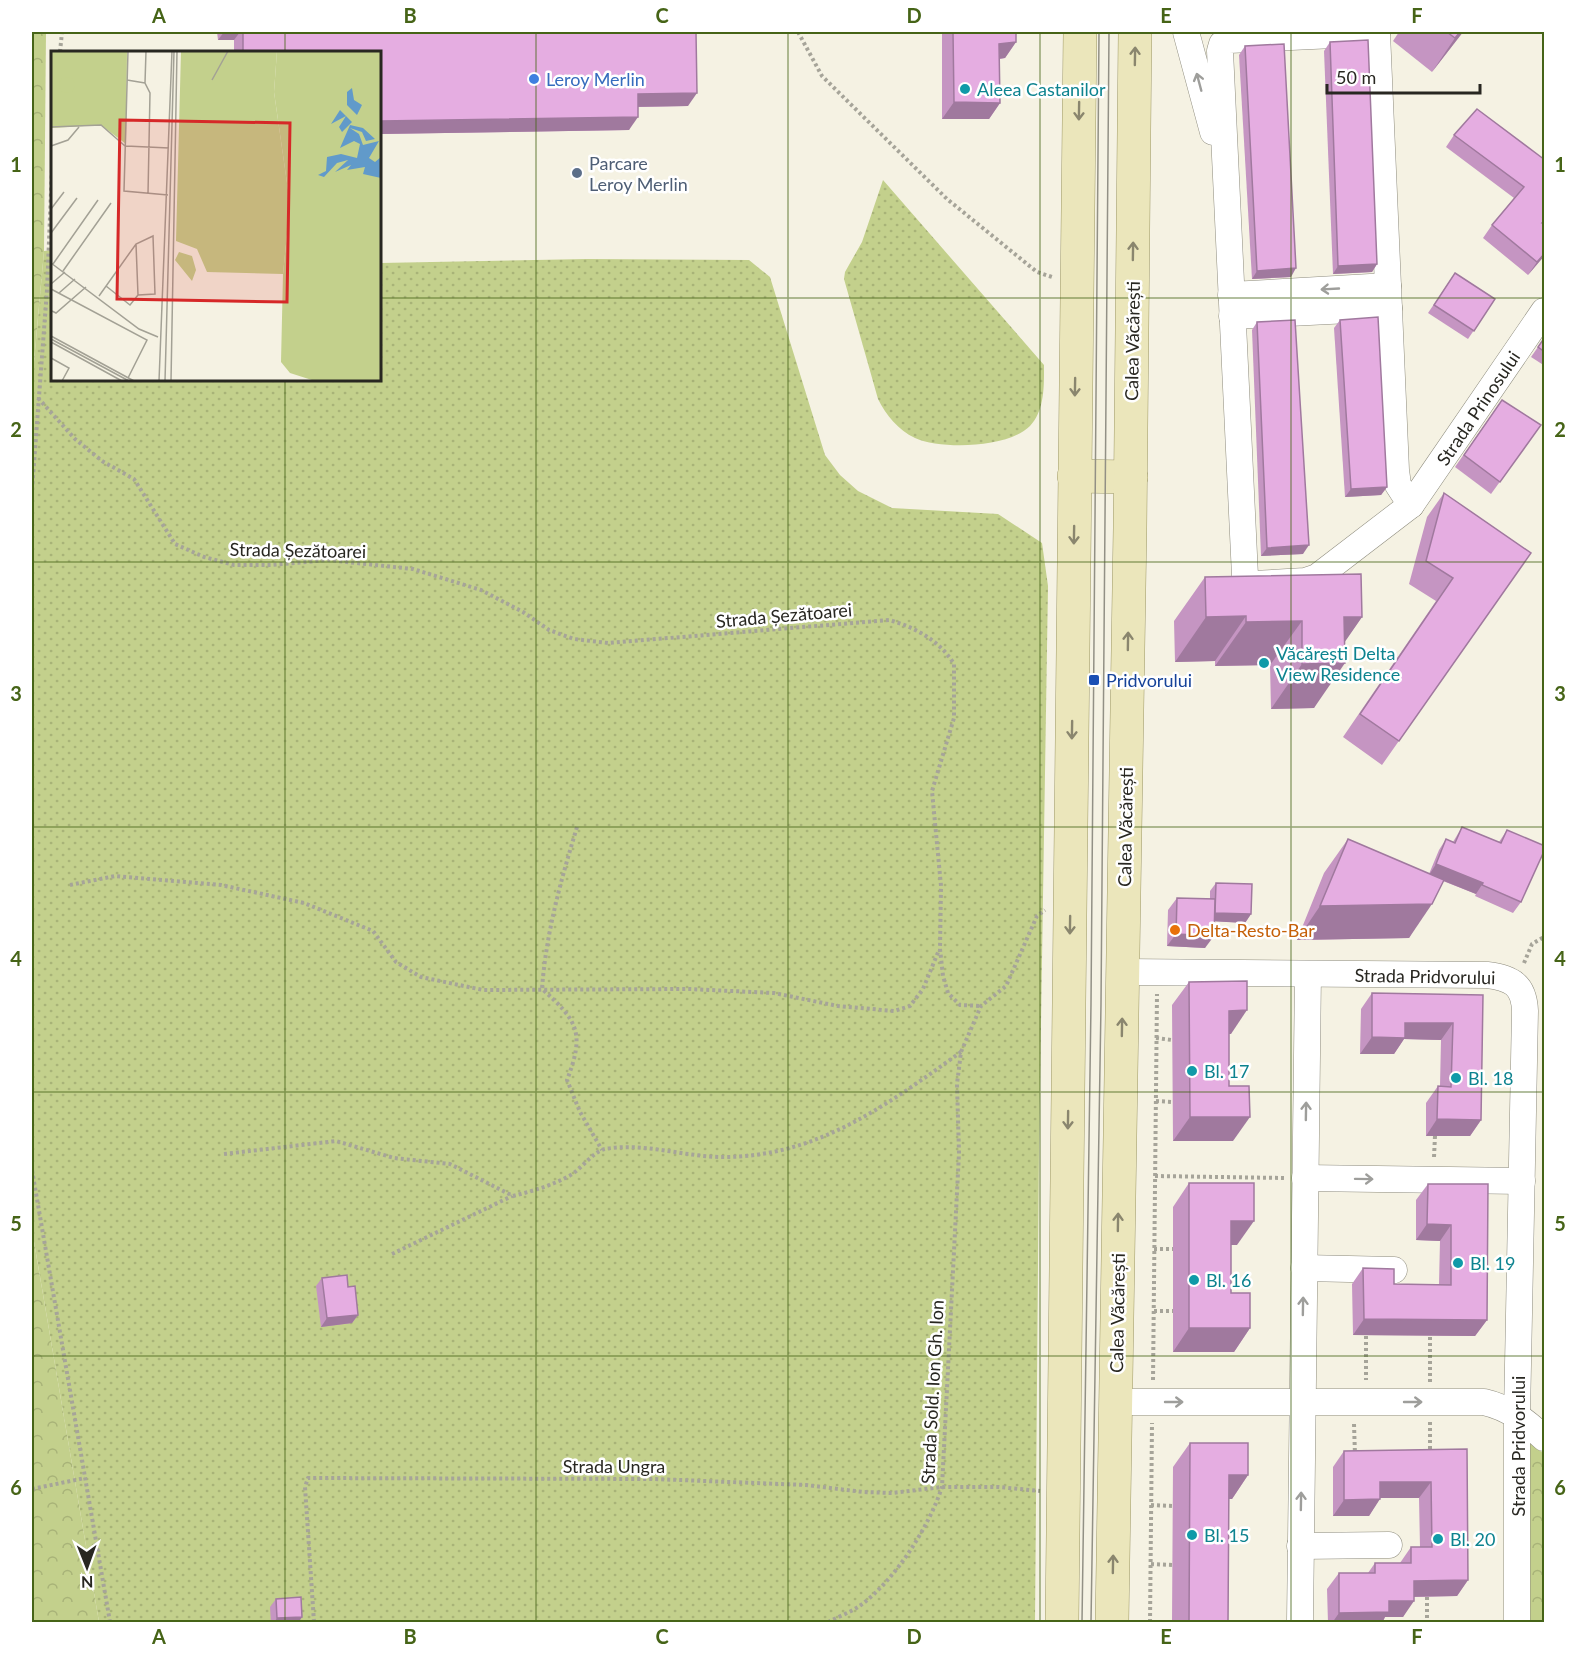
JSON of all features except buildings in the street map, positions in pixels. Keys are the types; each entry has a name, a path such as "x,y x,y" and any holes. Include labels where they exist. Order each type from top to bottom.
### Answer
{"main road":[{"path":"1062,1623 1080,32"},
{"name":"Calea Văcărești","path":"1112,1623 1131,477 1135,32"},
{"path":"1074,476 1131,477"}],"street":[{"path":"1186,32 1225,179"},
{"path":"1389,297 1231,305 1220,51 1222,44 1229,40 1378,32 1398,485 1411,505"},
{"name":"Strada Prinosului","path":"1231,305 1245,576 1247,581 1253,584 1305,581 1317,577 1411,505 1545,311"},
{"name":"Strada Pridvorului","path":"1123,972 1487,975 1509,979 1521,990 1525,1011 1534,1136 1522,1181 1517,1415 1517,1623"},
{"path":"1300,1623 1308,974"},
{"path":"1305,1178 1522,1181"},
{"path":"1304,1268 1394,1270"},
{"path":"1115,1402 1484,1402 1500,1406 1517,1415 1545,1438"},
{"path":"1300,1546 1389,1545"}],"path":[{"path":"60,51 62,32"},
{"path":"798,32 822,76 947,199 1037,272 1056,279"},
{"path":"32,490 51,184"},
{"name":"Strada Șezătoarei","path":"38,398 75,439 102,461 134,479 156,518 175,544 204,557 234,565 272,565 328,560 413,569 481,590 523,612 549,630 574,639 608,643 890,620 909,625 930,639 954,664 956,689 954,718 932,791 941,886 940,949"},
{"path":"542,989 544,956 561,880 577,827"},
{"path":"70,885 115,876 221,885 304,903 373,931 396,962 421,977 483,990 688,989 774,993 838,1006 894,1011 910,1006 923,989 940,949"},
{"path":"940,949 943,976 948,993 960,1005 981,1006 1006,986 1036,916 1070,892"},
{"path":"1516,983 1532,944 1545,937"},
{"path":"1150,1623 1158,972"},
{"path":"542,989 563,1008 577,1030 577,1054 567,1080 580,1112 602,1150"},
{"name":"Strada Sold. Ion Gh. Ion","path":"828,1623 860,1605 890,1578 935,1509 942,1487 959,1152 957,1084 961,1052 981,1006"},
{"path":"1156,1038 1172,1040"},
{"path":"392,1254 513,1196 545,1187 571,1175 602,1150 639,1147 709,1157 739,1157 813,1141 856,1123 961,1052"},
{"path":"1156,1101 1173,1102"},
{"path":"224,1154 336,1141 394,1158 450,1164 513,1196"},
{"path":"32,1170 110,1623"},
{"path":"1155,1176 1305,1178"},
{"path":"1154,1249 1173,1249"},
{"path":"1154,1311 1173,1311"},
{"path":"1355,1456 1366,1336"},
{"path":"1430,1336 1430,1456"},
{"path":"32,1489 85,1478"},
{"name":"Strada Ungra","path":"314,1623 305,1487 308,1478 654,1479 806,1485 892,1492 942,1487 1064,1491"},
{"path":"1151,1505 1173,1506"},
{"path":"1151,1564 1173,1564"},
{"path":"1427,1597 1427,1623"}],"green space":[{"path":"32,32 46,32 44,251 32,384"},
{"path":"883,180 1044,365 1043,397 1039,413 1030,426 1020,433 1007,439 974,445 927,442 903,431 893,422 881,405 844,279 845,272 862,242"},
{"path":"51,250 51,381 381,381 381,263 587,259 749,260 770,277 825,455 840,475 858,491 892,508 998,514 1042,543 1048,586 1039,1147 1035,1622 99,1622 32,1230 32,384 44,251"},
{"path":"32,1230 99,1622 32,1622"},
{"path":"1520,1434 1544,1454 1544,1622 1520,1622"}],"tram line":[{"path":"1082,1622 1091,1004 1099,32"},
{"path":"1091,1622 1101,1004 1109,32"}],"place":[{"name":"Leroy Merlin","path":"534,79"},
{"name":"Aleea Castanilor","path":"965,89"},
{"name":"Parcare Leroy Merlin","path":"577,173"},
{"name":"Văcărești Delta View Residence","path":"1264,663"},
{"name":"Pridvorului","path":"1094,680"},
{"name":"Delta-Resto-Bar","path":"1175,930"},
{"name":"Bl. 17","path":"1192,1071"},
{"name":"Bl. 18","path":"1456,1078"},
{"name":"Bl. 19","path":"1458,1263"},
{"name":"Bl. 16","path":"1194,1280"},
{"name":"Bl. 15","path":"1192,1535"},
{"name":"Bl. 20","path":"1438,1539"}]}
